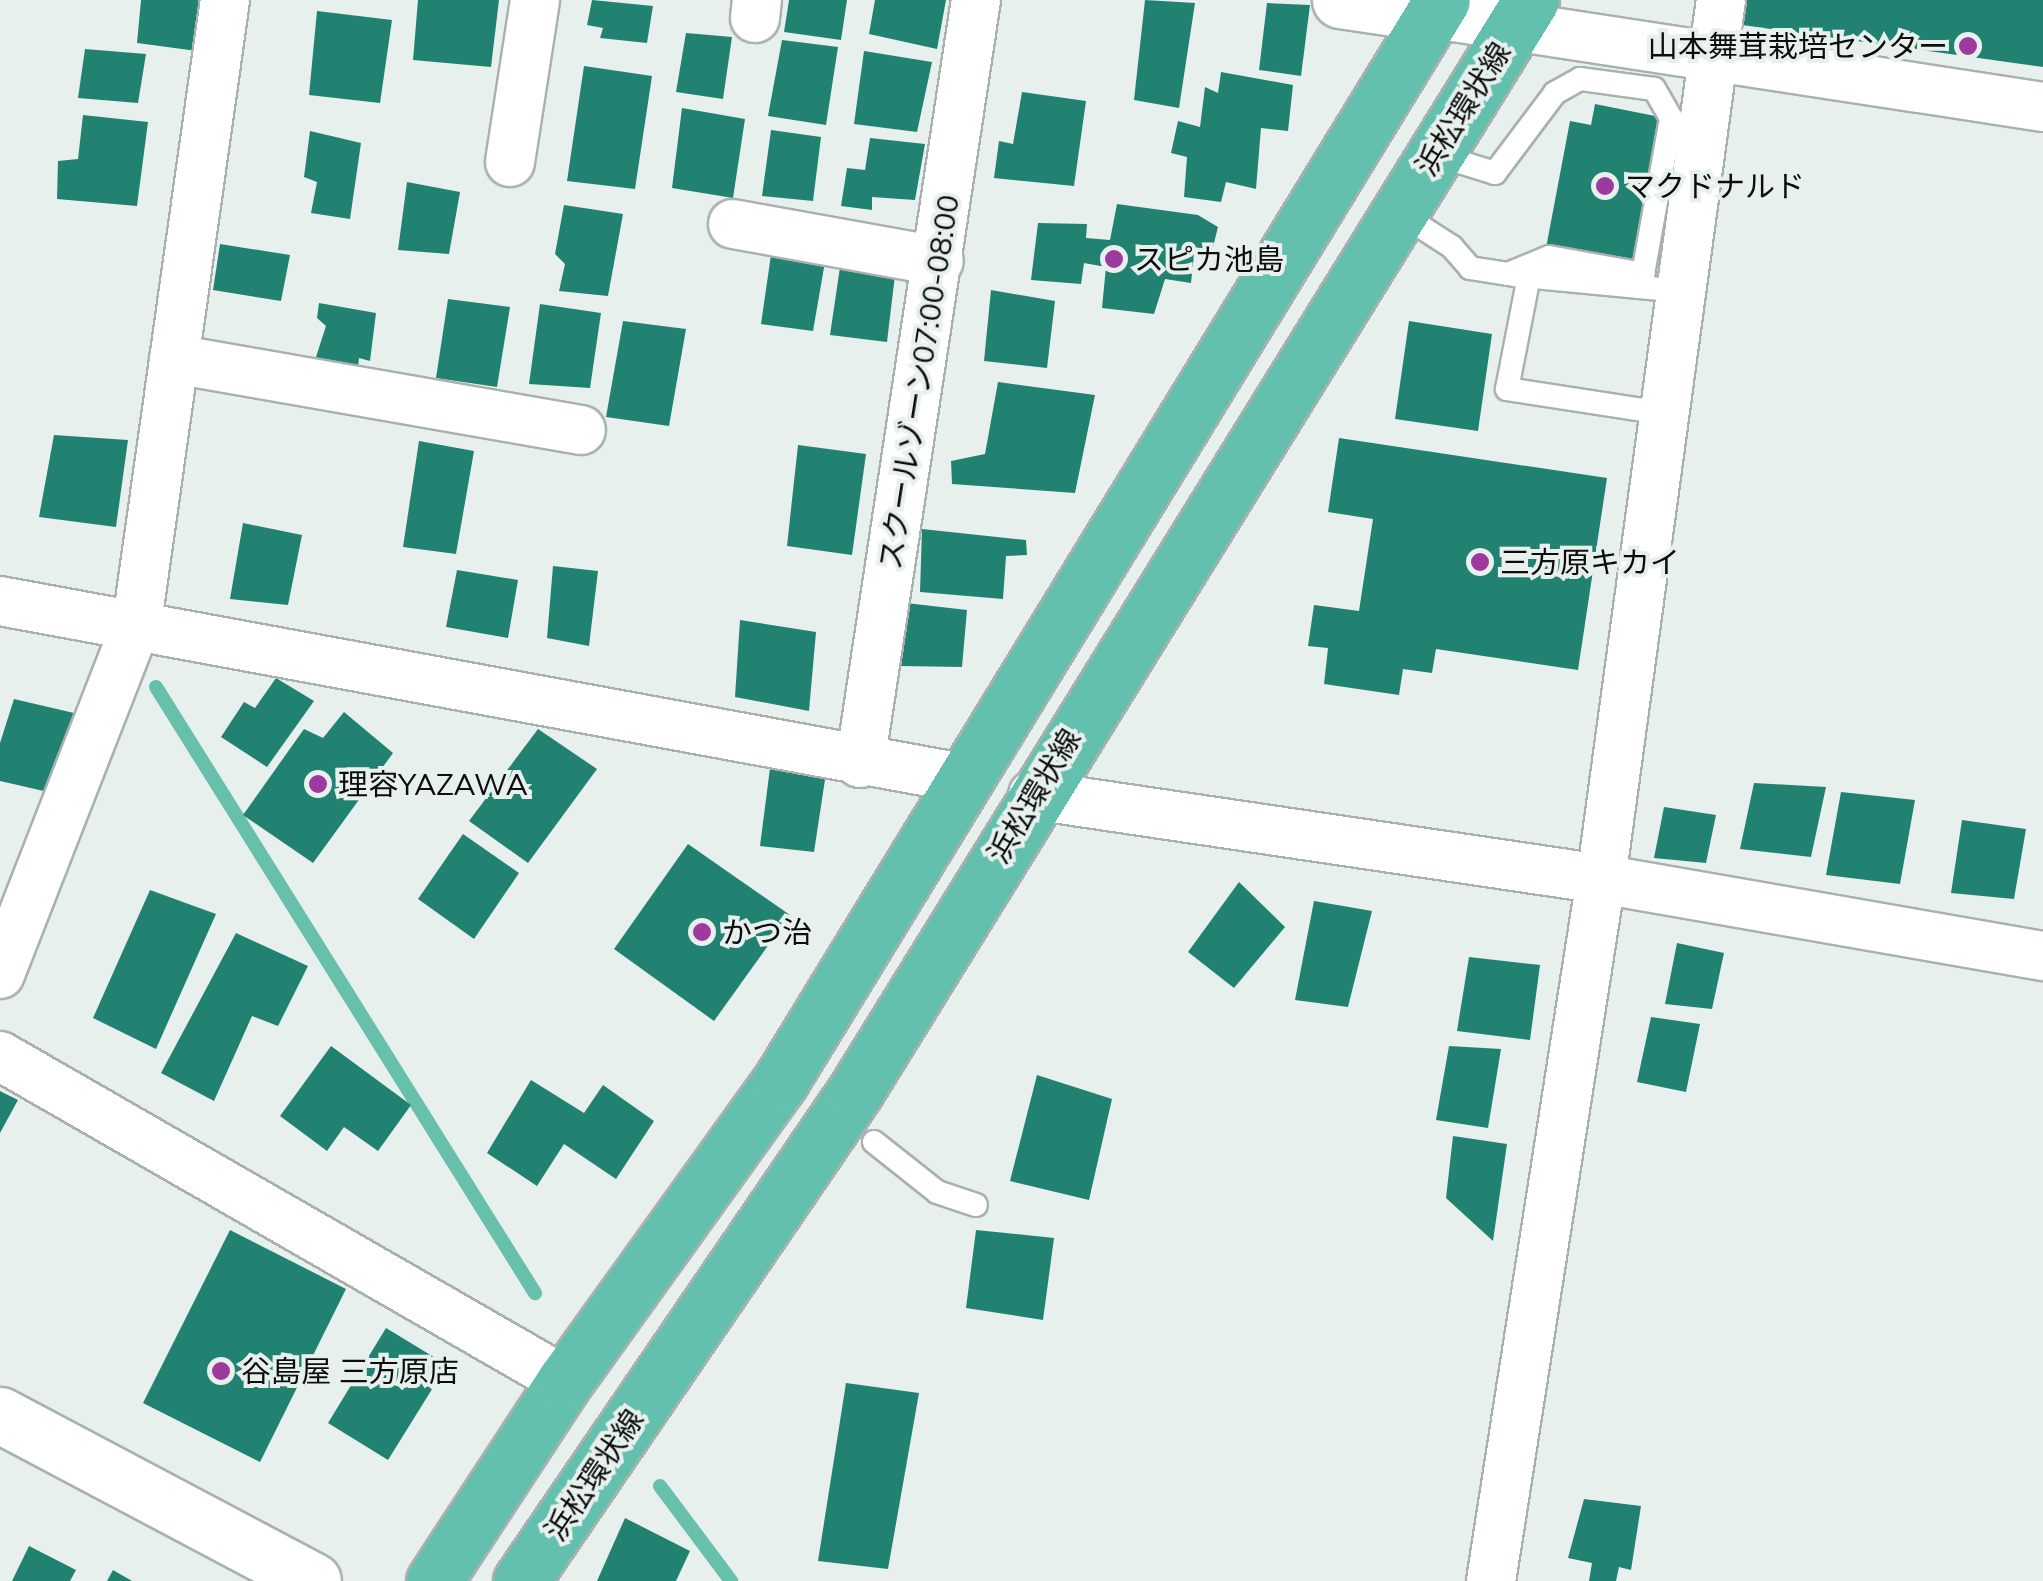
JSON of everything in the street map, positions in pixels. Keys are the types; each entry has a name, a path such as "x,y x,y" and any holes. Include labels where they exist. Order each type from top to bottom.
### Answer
{"highway":[{"path":"434,1581 564,1382 780,1082 962,778 1438,7"},
{"name":"浜松環状線","path":"521,1581 855,1092 1033,795 1524,12"}],"street":[{"path":"0,974 136,622 225,0"},
{"path":"510,162 535,0"},
{"name":"スクールゾーン07:00-08:00","path":"860,763 976,0"},
{"path":"1340,0 1524,12 1714,54 2043,107"},
{"path":"1491,1581 1601,879 1721,0"},
{"path":"733,224 939,261"},
{"path":"174,359 581,430"},
{"path":"0,601 136,622 860,763 962,778"},
{"path":"1033,795 1601,879 2043,956"},
{"path":"0,1056 564,1382"},
{"path":"0,1415 313,1581"}],"lane":[{"path":"1434,154 1496,174 1556,94 1580,80 1654,89 1671,118 1643,274 1550,258 1519,275"},
{"path":"1398,212 1452,248 1470,268 1680,291"},
{"path":"1519,275 1507,389 1662,413"},
{"path":"874,1142 938,1192 976,1205"}],"building":[{"path":"141,0 206,0 197,51 137,43"},
{"path":"418,0 499,0 491,67 413,60"},
{"path":"592,0 653,6 647,43 600,38 603,28 587,25"},
{"path":"789,0 847,0 841,40 784,32"},
{"path":"875,0 946,0 937,49 869,34"},
{"path":"1145,0 1195,3 1179,108 1134,100"},
{"name":"山本舞茸栽培センター","path":"1739,0 2043,0 2043,67 1742,25"},
{"path":"1267,3 1310,5 1301,76 1259,70"},
{"path":"317,11 392,20 380,103 309,95"},
{"path":"686,33 732,37 723,99 676,92"},
{"path":"782,40 838,47 826,125 768,116"},
{"path":"85,49 146,54 138,103 78,98"},
{"path":"864,51 932,62 917,132 854,124"},
{"path":"584,66 652,76 635,189 567,181"},
{"path":"1221,72 1293,85 1288,131 1261,128 1256,189 1226,182 1221,202 1184,197 1187,157 1171,153 1178,121 1200,127 1205,87 1218,93"},
{"path":"1022,92 1086,101 1074,186 994,178 999,141 1013,144"},
{"name":"マクドナルド","path":"1595,104 1665,118 1637,264 1546,248 1570,121 1591,125"},
{"path":"682,108 745,119 733,198 672,188"},
{"path":"83,115 148,122 137,206 57,199 58,161 78,159"},
{"path":"771,130 821,137 813,201 762,196"},
{"path":"310,131 361,143 350,219 311,213 317,182 304,177"},
{"path":"870,138 925,144 915,200 872,197 872,210 841,206 847,168 865,170"},
{"path":"407,182 460,192 449,254 398,250"},
{"name":"スピカ池島","path":"1117,204 1198,215 1218,227 1212,251 1194,255 1191,283 1165,279 1154,314 1102,308 1106,267 1084,263 1081,284 1031,280 1038,223 1087,224 1086,238 1110,240"},
{"path":"564,205 623,214 608,296 559,291 565,264 555,254"},
{"path":"220,244 290,255 281,301 213,290"},
{"path":"772,248 826,256 813,331 761,324"},
{"path":"840,267 895,275 887,342 830,335"},
{"path":"991,290 1055,301 1047,368 984,361"},
{"path":"448,299 510,307 497,387 436,378"},
{"path":"319,303 376,313 370,361 359,358 358,367 315,360 326,326 317,318"},
{"path":"540,304 601,313 590,388 529,384"},
{"path":"623,321 686,329 669,426 606,417"},
{"path":"1409,321 1492,334 1478,431 1395,419"},
{"path":"998,382 1095,395 1075,493 952,484 951,461 985,454"},
{"path":"54,435 128,440 116,527 39,517"},
{"name":"三方原キカイ","path":"1339,438 1607,478 1578,670 1436,649 1432,673 1403,669 1399,695 1324,684 1328,648 1308,646 1314,605 1359,611 1373,519 1328,512"},
{"path":"419,441 474,451 456,554 403,547"},
{"path":"798,445 866,454 852,555 787,546"},
{"path":"243,523 302,535 288,605 230,599"},
{"path":"922,529 1026,540 1027,555 1006,556 1003,599 920,592"},
{"path":"553,566 598,571 589,646 547,638"},
{"path":"457,570 518,580 508,638 446,627"},
{"path":"906,603 967,610 962,667 901,666"},
{"path":"740,620 816,632 809,711 735,697"},
{"path":"276,678 314,701 267,767 221,737 244,702 255,708"},
{"path":"14,699 74,713 48,792 0,781 0,743"},
{"name":"理容YAZAWA","path":"344,712 393,753 313,863 243,815 304,729 323,738"},
{"path":"538,729 597,769 528,863 469,821"},
{"path":"770,768 826,773 814,852 760,846"},
{"path":"1754,783 1826,787 1811,857 1740,849"},
{"path":"1841,792 1915,800 1900,884 1826,875"},
{"path":"1664,807 1716,815 1706,863 1654,858"},
{"path":"1962,820 2026,829 2014,899 1951,893"},
{"path":"463,834 519,873 474,939 418,899"},
{"name":"かつ治","path":"688,844 790,915 714,1021 614,949"},
{"path":"1239,882 1285,927 1234,988 1188,952"},
{"path":"150,890 216,914 156,1049 93,1018"},
{"path":"1314,901 1372,911 1348,1007 1295,1000"},
{"path":"236,933 308,966 278,1026 252,1016 214,1101 161,1073"},
{"path":"1677,943 1724,953 1712,1009 1665,1004"},
{"path":"1469,957 1540,965 1530,1040 1457,1031"},
{"path":"1651,1017 1700,1024 1686,1092 1637,1082"},
{"path":"331,1046 411,1105 378,1151 344,1127 327,1151 280,1116"},
{"path":"1449,1046 1501,1049 1488,1128 1436,1120"},
{"path":"1037,1075 1112,1099 1089,1200 1010,1181"},
{"path":"531,1080 584,1113 603,1085 654,1121 616,1179 564,1144 537,1186 487,1153"},
{"path":"0,1091 18,1100 0,1133"},
{"path":"1453,1136 1507,1144 1493,1241 1446,1198"},
{"path":"230,1230 346,1289 260,1462 143,1403"},
{"path":"976,1230 1054,1238 1043,1320 966,1308"},
{"path":"386,1328 447,1365 388,1460 328,1423"},
{"path":"846,1383 919,1393 888,1569 818,1561"},
{"path":"1584,1499 1641,1506 1631,1570 1619,1567 1616,1581 1589,1581 1592,1563 1568,1558"},
{"path":"625,1518 690,1551 676,1581 597,1581"},
{"path":"29,1546 76,1570 70,1581 12,1581"},
{"path":"113,1570 132,1581 107,1581"}],"waterway":[{"path":"156,687 535,1293"},
{"path":"660,1486 731,1581"}],"place":[{"name":"山本舞茸栽培センター","path":"1968,46"},
{"name":"マクドナルド","path":"1605,186"},
{"name":"スピカ池島","path":"1114,259"},
{"name":"三方原キカイ","path":"1480,562"},
{"name":"理容YAZAWA","path":"318,784"},
{"name":"かつ治","path":"702,932"},
{"name":"谷島屋 三方原店","path":"221,1371"}]}
